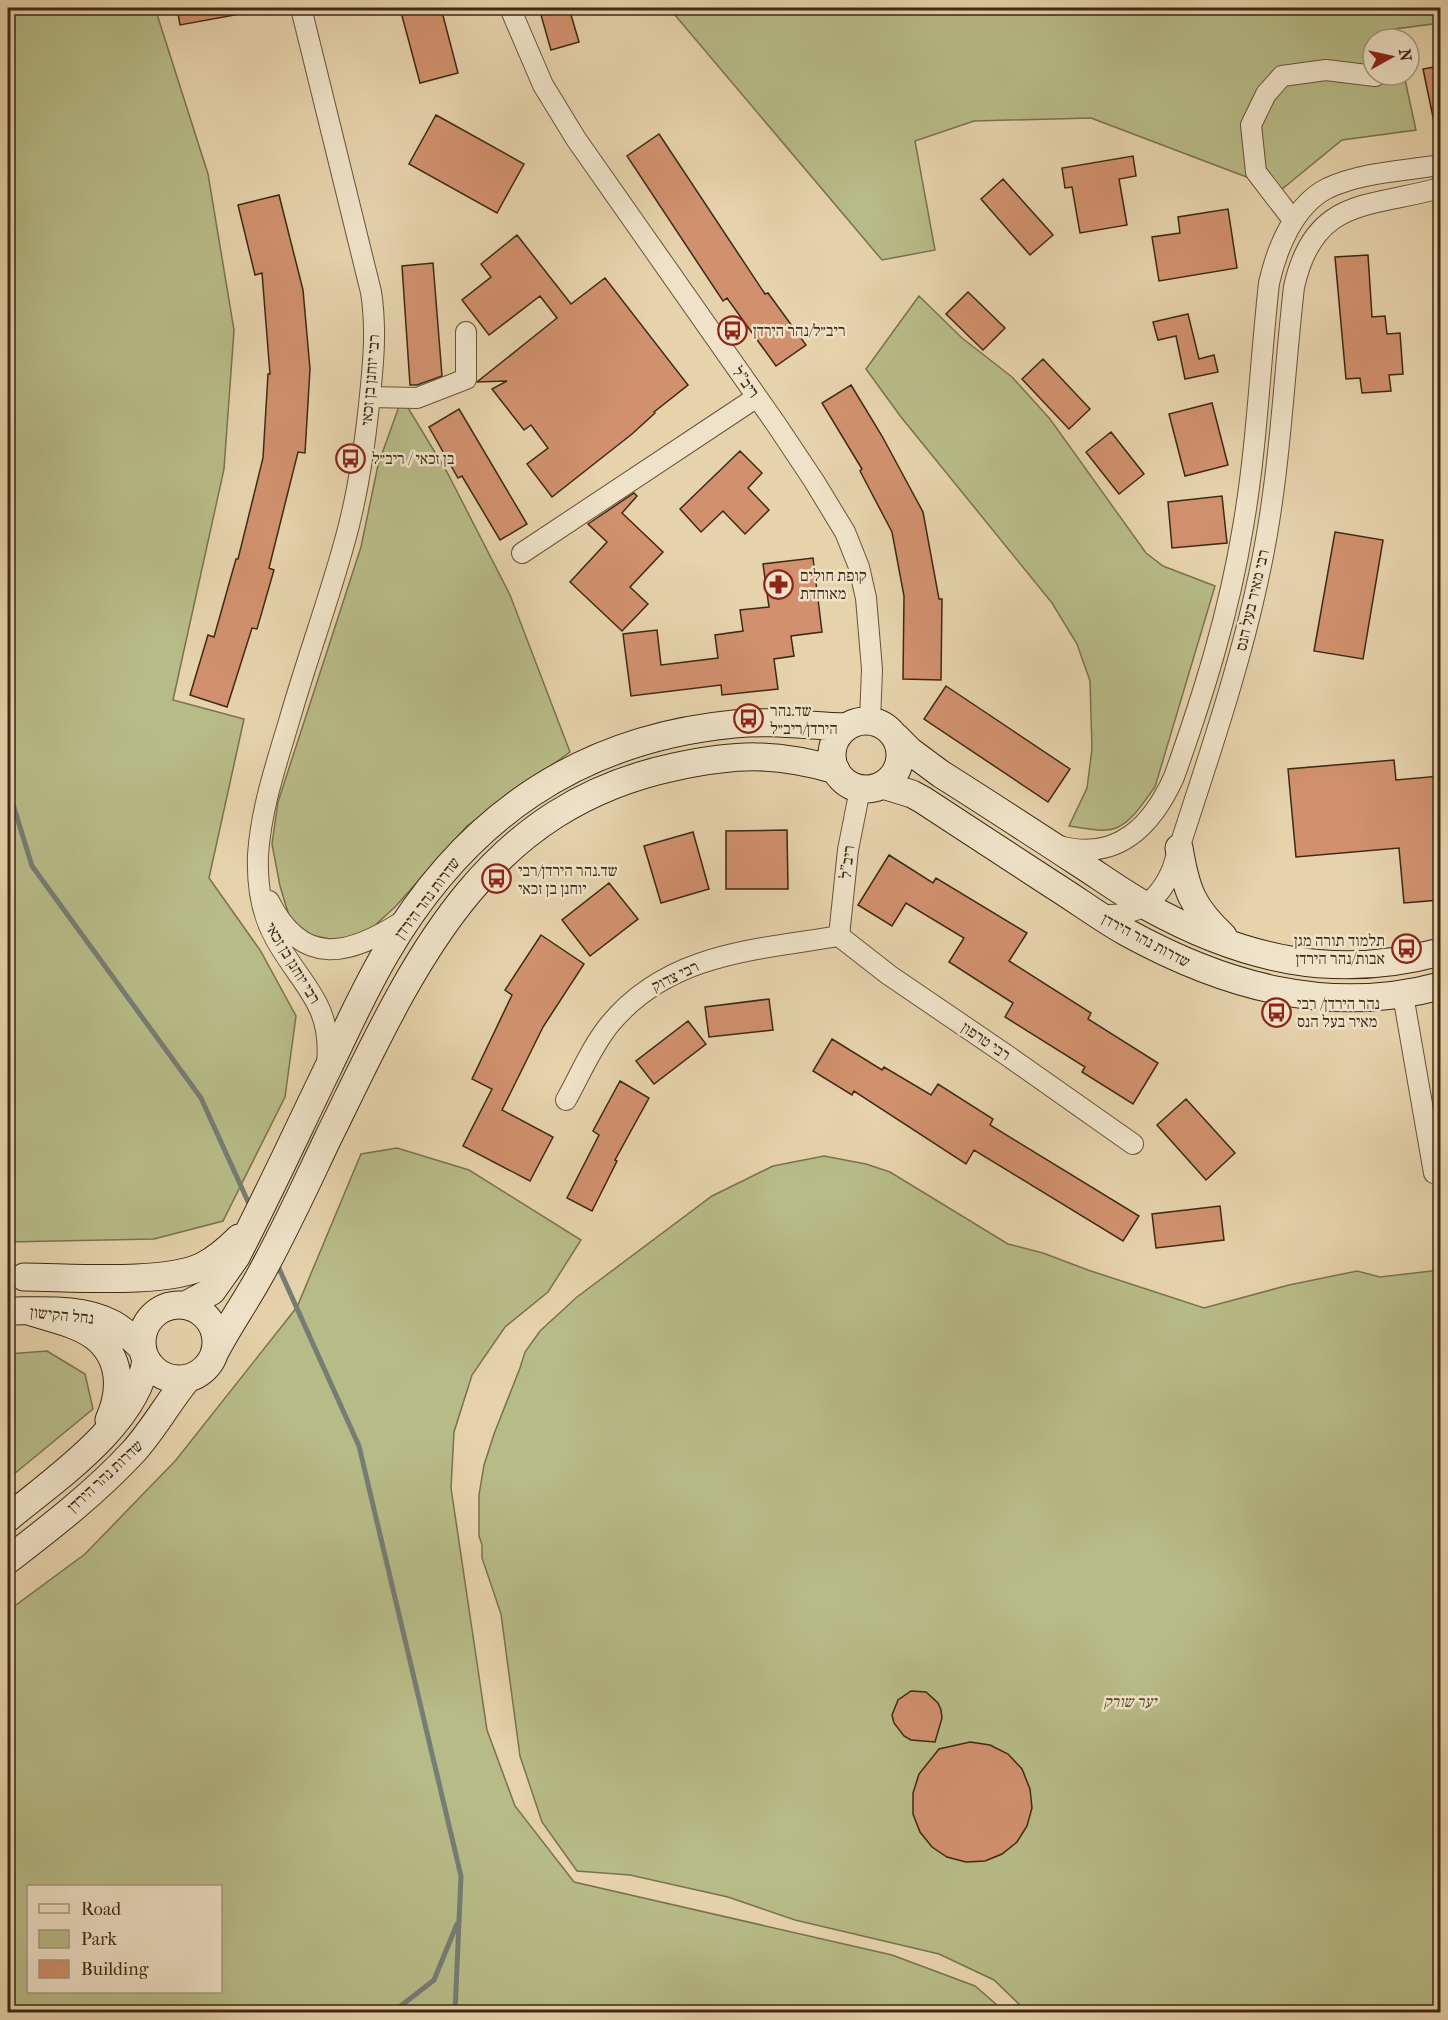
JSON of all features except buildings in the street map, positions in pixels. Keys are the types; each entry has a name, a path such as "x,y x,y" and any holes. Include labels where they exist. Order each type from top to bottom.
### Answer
{"main road":[{"name":"שדרות נהר הירדן","path":"179,1305 212,1291 222,1280 255,1219 386,952 439,876 506,810 579,765 620,747 726,725 772,722 858,724"},
{"path":"858,724 885,726 896,736 901,758 892,778 872,787 846,782 836,770 833,761 835,742 858,724"},
{"name":"שדרות נהר הירדן","path":"896,736 921,760 1048,843 1146,906 1208,937 1289,961 1335,964 1385,964 1440,952"},
{"name":"שדרות נהר הירדן","path":"215,1352 259,1279 414,968 464,897 496,863 526,836 557,814 592,794 630,778 704,760 736,756 785,758 836,770"},
{"name":"שדרות נהר הירדן","path":"872,787 912,794 1124,931 1196,967 1235,981 1284,993 1354,997 1404,995 1440,986"},
{"path":"1179,848 1186,885 1192,900 1202,915 1233,945"},
{"path":"16,1276 144,1277 189,1271 202,1266 228,1249 255,1219"},
{"path":"16,1276 90,1281 195,1308 210,1322 216,1342 215,1352 205,1369 188,1378 176,1379 153,1370 144,1354 142,1336 145,1325 152,1316 161,1309 179,1305"},
{"path":"18,1311 80,1328 103,1344 117,1370 118,1383 110,1418 100,1438"},
{"name":"נחל הקישון","path":"18,1311 94,1316 123,1330 144,1354"},
{"name":"שדרות נהר הירדן","path":"8,1518 78,1459 100,1438 131,1402 144,1376 144,1354"},
{"name":"שדרות נהר הירדן","path":"8,1560 91,1491 132,1453 188,1378"}],"street":[{"name":"רבי יוחנן בן זכאי","path":"301,8 371,292 375,320 363,457 345,543 308,654 267,795 258,855 259,885 266,919 274,937 309,987 323,1014 329,1049 327,1071"},
{"name":"ריב\"ל","path":"510,8 543,85 576,139 757,397 814,481 845,532 859,567 866,598 872,669 858,724"},
{"path":"1293,220 1256,172 1251,125 1266,94 1282,75 1326,70 1361,74"},
{"name":"רבי מאיר בעל הנס","path":"1048,843 1070,849 1098,849 1128,838 1140,829 1153,814 1174,777 1214,654 1235,569 1251,469 1269,283 1275,259 1293,220 1326,189 1344,182 1440,165"},
{"name":"רבי מאיר בעל הנס","path":"1099,915 1118,916 1146,906 1165,886 1238,661 1268,531 1294,287 1298,267 1305,251 1318,233 1342,212 1356,206 1440,188"},
{"path":"370,397 417,398 466,380 466,332"},
{"path":"522,553 757,397"},
{"name":"ריב\"ל","path":"839,936 848,850 872,787"},
{"name":"רבי יוחנן בן זכאי","path":"258,855 267,898 274,912 299,940 313,946 332,950 347,949 380,936 409,917"},
{"name":"רבי צדוק","path":"566,1100 609,1025 640,994 687,967 738,952 839,936"},
{"name":"רבי טרפון","path":"839,936 889,975 1133,1144"},
{"path":"1404,995 1434,1173"}],"green space":[{"path":"8,8 155,8 208,174 234,330 224,469 173,700 244,719 209,878 260,950 296,1016 285,1097 223,1221 154,1239 8,1242"},
{"path":"669,8 1440,8 1440,23 1410,27 1361,27 1361,87 1407,87 1416,130 1342,140 1281,190 1091,118 974,121 915,141 935,250 882,260"},
{"path":"919,296 962,338 1012,377 1050,419 1146,553 1163,566 1215,586 1155,787 1133,816 1116,828 1099,830 1069,826 1087,788 1092,749 1090,681 1077,644 1052,603 901,417 866,369"},
{"path":"402,398 447,472 510,595 570,752 467,826 396,906 371,929 340,941 310,935 290,919 280,886 272,844 278,802 361,547 378,465"},
{"path":"397,1148 469,1170 581,1240 548,1292 505,1327 472,1375 454,1432 451,1488 487,1730 515,1806 574,1882 892,1955 975,1986 1005,2012 8,2012 8,1611 85,1554 176,1460 297,1307 361,1154"},
{"name":"יער שורק","path":"824,1156 866,1164 890,1172 1008,1244 1043,1253 1204,1308 1289,1285 1357,1271 1380,1277 1440,1270 1440,2012 1023,2012 1021,2006 994,1980 939,1954 795,1920 728,1897 630,1875 577,1871 542,1822 520,1756 501,1614 482,1558 479,1536 479,1495 484,1465 494,1434 525,1352 540,1331 577,1297 712,1196 773,1166"},
{"path":"47,1351 85,1374 93,1409 8,1479 8,1354"}],"waterway":[{"path":"8,788 32,866 201,1098 250,1206"},
{"path":"277,1264 359,1446 461,1876 455,2012"},
{"path":"393,2012 434,1980 457,1924"}],"place":[{"name":"ריב״ל/נהר הירדן","path":"732,330"},
{"name":"בן זכאי / ריב״ל","path":"351,458"},
{"name":"קופת חולים מאוחדת","path":"779,584"},
{"name":"שד.נהר הירדן/ריב״ל","path":"749,719"},
{"name":"שד.נהר הירדן/רבי יוחנן בן זכאי","path":"497,879"},
{"name":"תלמוד תורה מגן אבות/נהר הירדן","path":"1406,949"},
{"name":"נהר הירדן/ רבי מאיר בעל הנס","path":"1276,1012"}]}
